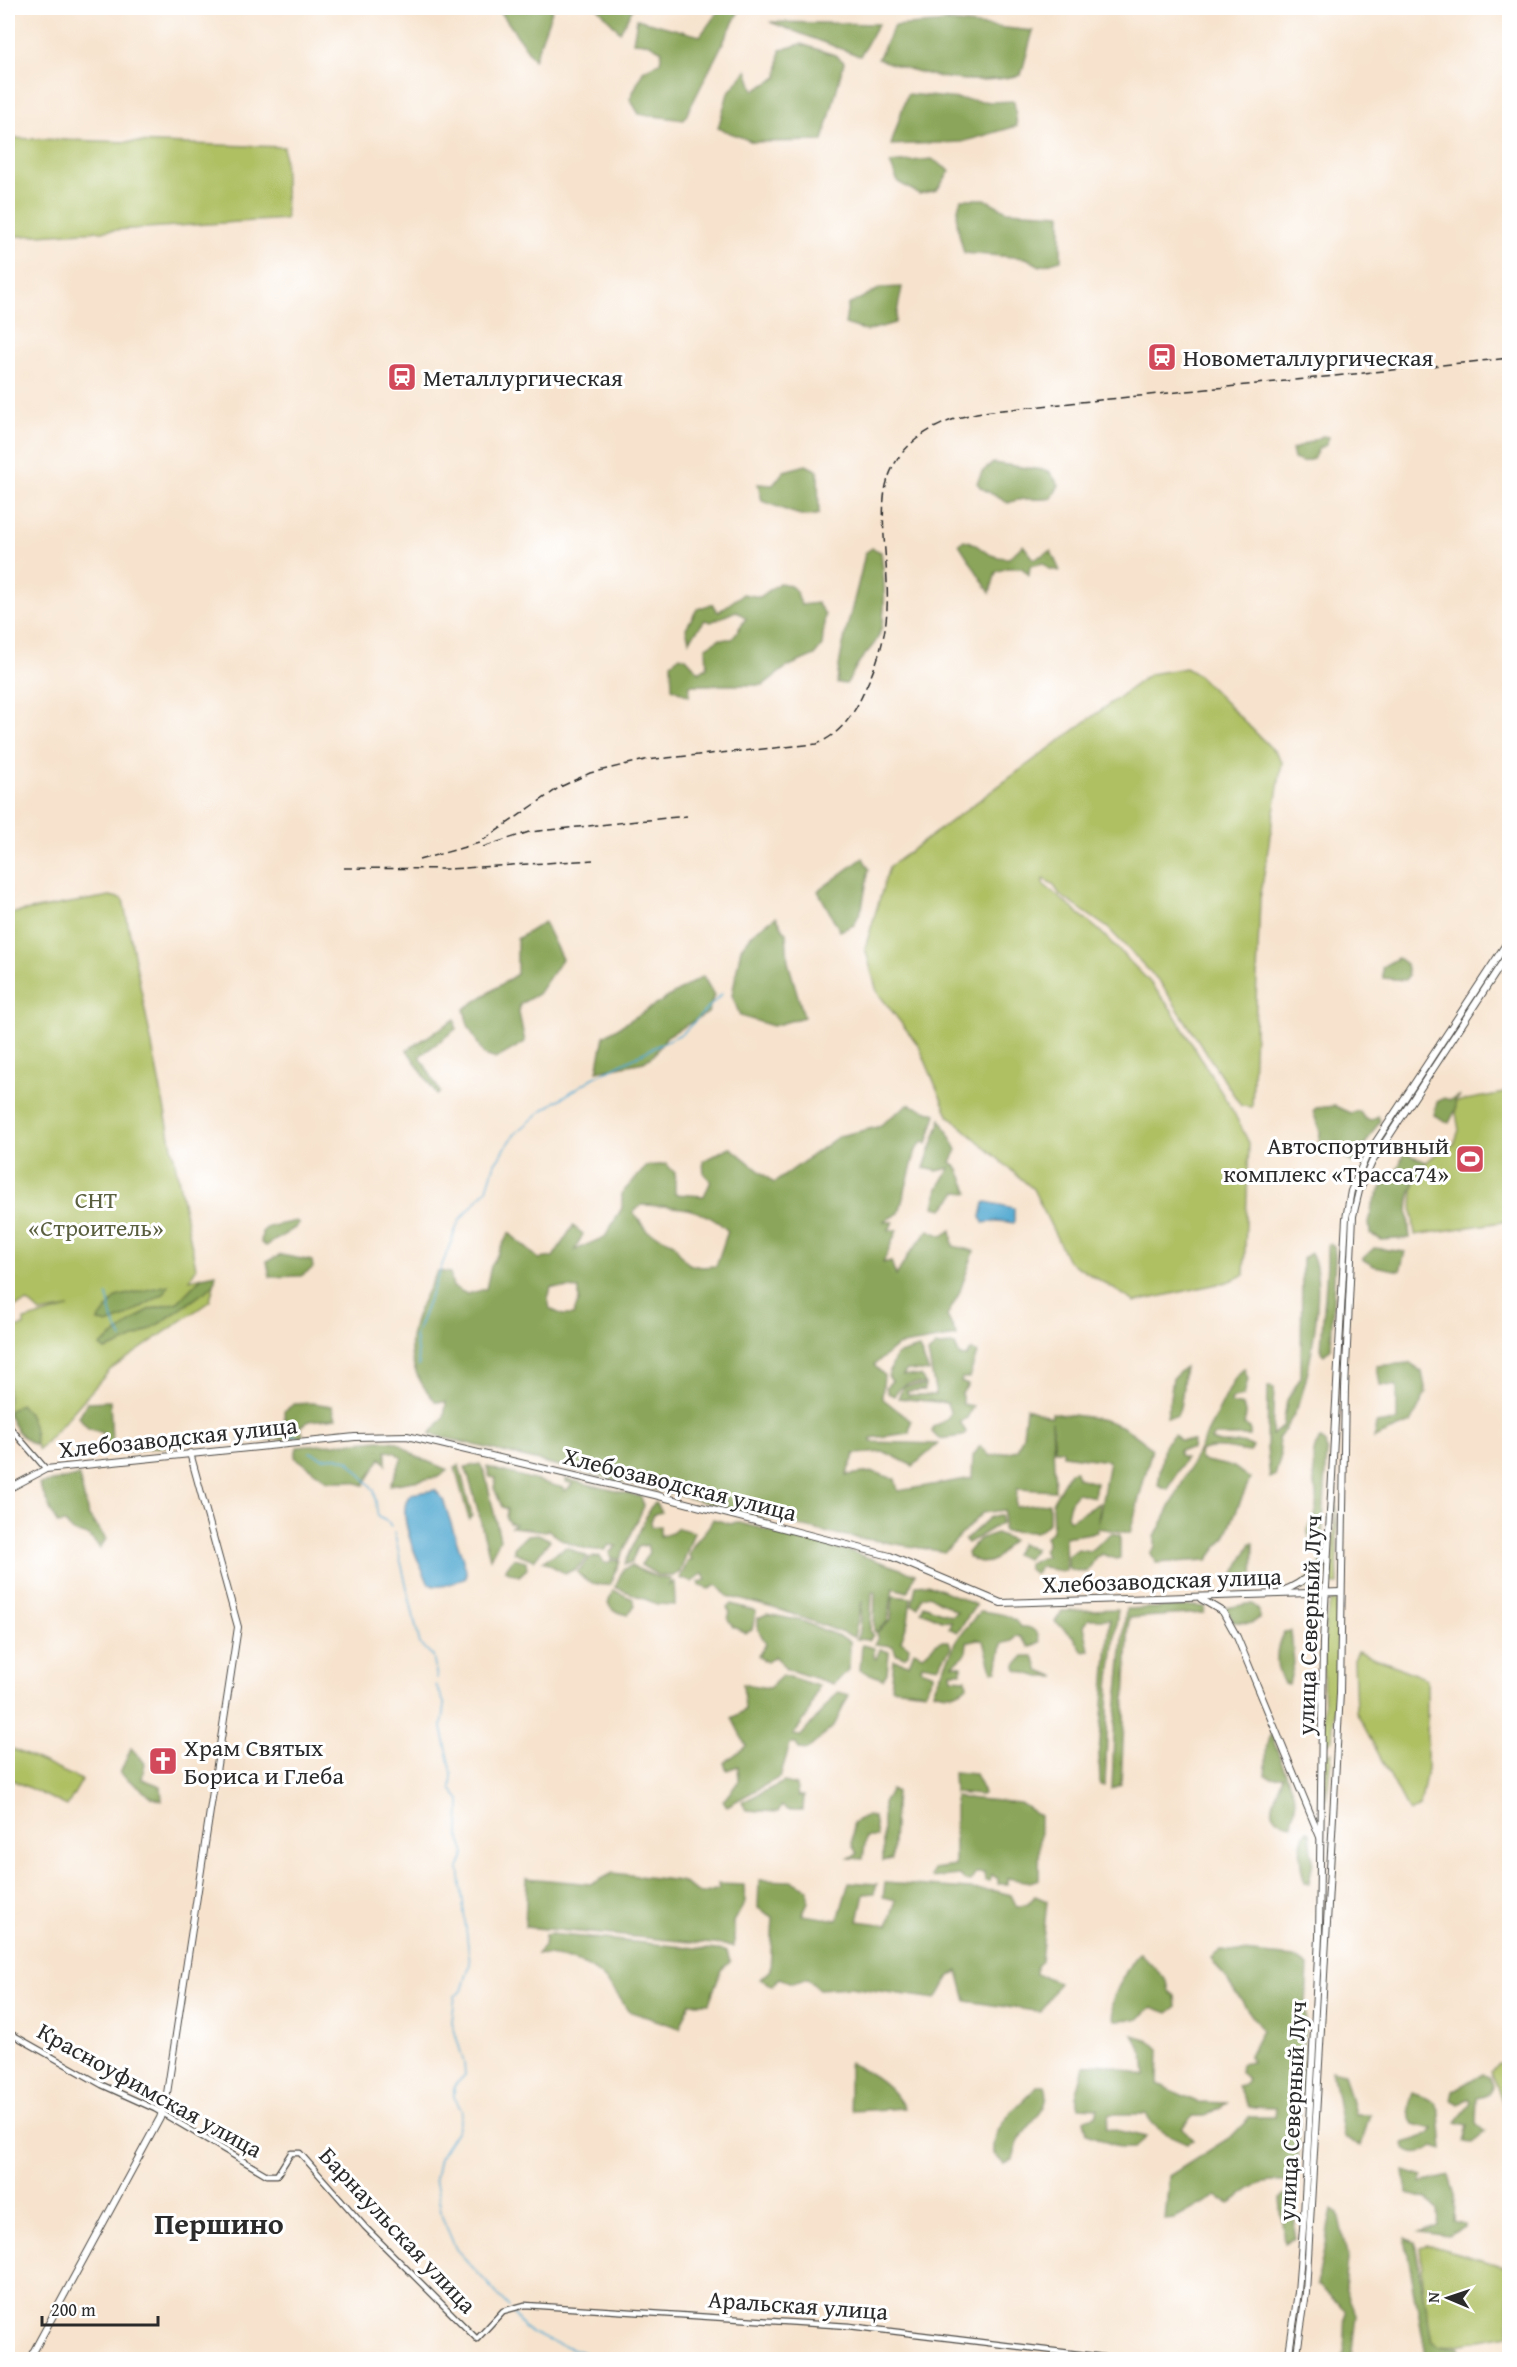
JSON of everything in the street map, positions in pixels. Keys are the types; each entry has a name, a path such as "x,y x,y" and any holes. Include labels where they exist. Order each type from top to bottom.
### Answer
{"main road":[{"name":"улица Северный Луч","path":"1288,2360 1298,2292 1304,2215 1322,1843 1322,1744 1327,1593 1344,1232 1351,1191 1379,1135 1509,938"},
{"name":"улица Северный Луч","path":"1296,2360 1306,2282 1335,1745 1340,1693 1343,1502 1352,1233 1359,1191 1387,1138 1509,951"},
{"name":"Хлебозаводская улица","path":"8,1489 46,1469 355,1437 407,1436 655,1495 890,1556 1001,1603 1341,1592"},
{"path":"29,2360 162,2115 166,2100 238,1627 190,1453"},
{"path":"1333,1501 1337,1495 1343,1502"},
{"path":"1274,1593 1294,1587 1308,1577 1323,1558 1330,1536"},
{"path":"1198,1597 1209,1601 1223,1612 1237,1637 1312,1813 1322,1843"},
{"path":"1322,1744 1327,1750 1335,1745"}],"street":[{"path":"8,1425 46,1469"},
{"name":"Красноуфимская улица","path":"8,2032 267,2175 277,2175 291,2153"},
{"name":"Барнаульская улица","path":"291,2153 300,2153 316,2168 365,2227 477,2339"},
{"name":"Аральская улица","path":"477,2339 506,2310 525,2305 849,2326 1128,2360"}],"green space":[{"path":"498,8 553,8 534,60"},
{"path":"598,8 633,8 620,32"},
{"path":"721,8 740,9 684,120 639,114 630,99 643,71 660,62 662,51 648,43 633,42 637,19 700,36"},
{"path":"770,22 878,24 860,56"},
{"path":"949,22 1033,31 1021,75 983,80 948,78 914,71 878,59 894,26"},
{"path":"801,44 835,55 844,62 823,141 753,142 718,128 728,93 747,70 754,91 778,77 780,50"},
{"path":"907,94 992,102 1014,101 1017,126 962,142 891,145"},
{"path":"8,138 284,147 286,219 8,237"},
{"path":"932,159 950,171 937,190 919,194 898,182 890,163"},
{"path":"961,199 985,199 1007,211 1061,214 1061,260 1040,266 1026,258 964,253 957,220"},
{"path":"902,287 895,323 867,331 845,324 848,305 881,288"},
{"path":"1322,436 1329,437 1326,445 1319,448 1313,459 1302,462 1294,459 1292,450"},
{"path":"993,463 1049,471 1059,485 1052,498 1021,499 1008,503 981,488 977,483 982,472"},
{"path":"806,465 818,471 819,514 805,516 762,501 758,484 773,485 784,471"},
{"path":"964,540 975,544 993,556 1000,557 1009,558 1023,545 1034,559 1051,551 1060,571 1049,569 1043,563 1030,566 1029,575 1022,568 1007,568 996,572 990,593 959,544"},
{"path":"872,548 881,552 885,597 883,621 874,644 860,661 850,679 846,684 837,683 842,650 865,553"},
{"path":"779,583 794,589 801,605 817,603 825,614 822,646 815,655 787,667 763,685 690,685 689,696 672,688 671,663 680,656 686,658 699,672 707,667 706,647 719,639 732,639 746,618 736,611 711,622 705,620 689,641 686,628 697,609 712,604 718,612 743,594 760,597"},
{"path":"1186,668 1198,675 1277,754 1282,762 1260,899 1252,1107 1241,1106 1160,982 1108,928 1060,895 1053,884 1043,879 1043,884 1100,931 1149,981 1171,1009 1234,1113 1249,1143 1244,1275 1227,1282 1135,1302 1068,1261 1033,1189 948,1115 919,1046 877,992 865,948 889,867 1150,674"},
{"path":"863,858 869,869 862,908 854,925 840,931 818,891"},
{"name":"СНТ «Строитель»","path":"110,896 123,899 196,1268 190,1280 202,1277 178,1302 148,1310 100,1346 105,1350 134,1338 162,1322 214,1285 210,1301 110,1370 39,1450 28,1412 8,1412 8,1329 24,1326 24,1320 69,1308 40,1313 28,1302 8,1309 8,914"},
{"path":"776,917 786,933 788,962 804,1017 773,1026 740,1016 732,995 741,948 755,931"},
{"path":"544,922 562,959 538,994 520,1004 519,1013 525,1042 496,1059 484,1055 468,1025 464,1009 517,974 517,939"},
{"path":"1398,958 1406,964 1408,976 1405,980 1383,978 1382,967"},
{"path":"703,976 714,995 708,1013 667,1036 654,1055 644,1062 597,1071 604,1036"},
{"path":"455,1019 456,1029 420,1056 440,1092 437,1095 407,1050"},
{"name":"Автоспортивный комплекс «Трасса74»","path":"1509,1086 1509,1221 1415,1235 1412,1205 1415,1181 1420,1170 1428,1161 1454,1144 1459,1130 1454,1102 1504,1093"},
{"path":"1460,1096 1455,1101 1456,1109 1449,1123 1434,1115 1437,1102 1444,1098 1450,1100"},
{"path":"908,1104 936,1114 927,1144 923,1141 916,1150 899,1213 884,1221 893,1222 889,1230 897,1230 883,1263 891,1261 896,1276 909,1254 929,1230 942,1236 951,1230 953,1246 974,1251 959,1294 947,1316 957,1336 897,1346 874,1365 884,1375 882,1398 911,1421 909,1433 871,1438 871,1442 938,1444 913,1466 885,1452 855,1454 846,1475 873,1472 895,1479 898,1491 972,1478 973,1456 980,1446 990,1456 1017,1450 1023,1435 1026,1408 1052,1417 1052,1413 1106,1420 1128,1430 1152,1449 1130,1533 1097,1528 1097,1532 1065,1537 1066,1570 1061,1572 1041,1566 1034,1574 1028,1568 1028,1564 1046,1556 1043,1550 1047,1545 1046,1536 1053,1531 1052,1503 1070,1472 1076,1471 1077,1478 1096,1483 1094,1497 1078,1493 1070,1502 1067,1516 1070,1520 1099,1503 1098,1523 1109,1461 1063,1455 1063,1450 1055,1450 1052,1421 1055,1491 1017,1489 1016,1507 1049,1503 1049,1523 1036,1532 1003,1531 1004,1510 982,1513 945,1552 829,1533 430,1434 444,1417 446,1402 436,1402 423,1385 415,1369 411,1353 411,1337 421,1305 438,1271 450,1273 453,1287 467,1294 486,1289 491,1266 509,1233 539,1259 553,1257 573,1226 583,1234 575,1250 605,1237 622,1208 622,1193 647,1166 666,1164 675,1173 675,1194 704,1196 711,1181 704,1174 703,1161 730,1147 774,1183 839,1136 878,1127","holes":["642,1205 688,1209 719,1223 728,1231 716,1266 700,1267 690,1264 682,1257 674,1243 647,1231 633,1212","551,1287 579,1289 579,1301 573,1315 563,1315 550,1309 548,1299"]},
{"path":"1335,1106 1350,1113 1359,1111 1365,1119 1372,1120 1378,1116 1380,1121 1353,1163 1339,1154 1339,1143 1319,1142 1320,1132 1313,1111 1316,1108"},
{"path":"941,1119 957,1150 951,1162 959,1170 969,1193 957,1192 943,1209 934,1207 938,1188 950,1168 937,1171 924,1168"},
{"path":"1404,1152 1426,1162 1415,1181 1409,1198 1410,1238 1382,1240 1370,1234 1372,1206 1382,1187 1396,1175"},
{"path":"296,1221 299,1223 295,1228 266,1246 261,1243 262,1232 268,1227"},
{"path":"1330,1244 1334,1246 1335,1255 1331,1348 1324,1355 1321,1352 1327,1246"},
{"path":"1374,1248 1405,1252 1400,1271 1374,1266 1362,1259"},
{"path":"1311,1253 1316,1266 1317,1283 1312,1350 1299,1403 1293,1417 1278,1439 1281,1455 1275,1476 1270,1478 1267,1448 1268,1387 1274,1388 1272,1435 1283,1426 1287,1400 1301,1377 1302,1259"},
{"path":"281,1255 312,1261 313,1268 301,1276 270,1277 267,1261"},
{"path":"216,1274 214,1285 148,1330 105,1350 100,1346 148,1310 178,1302 202,1277"},
{"path":"168,1285 165,1293 123,1318 107,1324 98,1321 116,1297"},
{"path":"955,1345 960,1356 966,1357 971,1350 977,1353 969,1378 962,1378 961,1382 968,1385 962,1393 962,1404 973,1406 967,1418 960,1421 966,1432 963,1436 939,1439 932,1432 933,1427 948,1419 950,1412 947,1403 898,1398 904,1386 925,1386 925,1390 907,1391 908,1395 936,1395 928,1353 936,1346"},
{"path":"919,1348 929,1372 907,1370 903,1375 921,1376 925,1384 903,1385 894,1396 888,1393 886,1387 892,1381 888,1376 896,1355"},
{"path":"1409,1363 1422,1372 1426,1393 1411,1423 1374,1438 1376,1424 1397,1421 1397,1386 1380,1385 1377,1366"},
{"path":"1185,1367 1182,1398 1177,1416 1167,1417 1173,1378"},
{"path":"1244,1368 1248,1379 1244,1396 1233,1398 1230,1403 1243,1406 1246,1415 1244,1425 1250,1428 1250,1436 1213,1436 1211,1440 1222,1443 1248,1444 1253,1447 1250,1452 1211,1448 1199,1452 1201,1460 1234,1467 1250,1479 1225,1537 1208,1560 1156,1563 1150,1553 1155,1547 1155,1537 1235,1378"},
{"path":"110,1401 112,1442 177,1439 178,1445 105,1454 103,1433 88,1428 79,1417 87,1402"},
{"path":"312,1403 332,1406 336,1418 310,1421 300,1426 304,1437 253,1441 246,1437 248,1433 285,1426 284,1411 294,1404"},
{"path":"20,1404 32,1423 35,1445 22,1436 8,1412"},
{"path":"1174,1434 1180,1440 1193,1441 1192,1449 1179,1450 1179,1455 1185,1458 1168,1490 1158,1486 1164,1445"},
{"path":"1320,1439 1325,1443 1327,1453 1322,1540 1317,1544 1310,1540 1307,1529 1316,1508 1313,1459"},
{"path":"379,1440 397,1442 417,1457 448,1470 438,1477 390,1485 402,1458 394,1452 386,1451 386,1464 381,1458 364,1485 350,1481 328,1481 295,1457 297,1447"},
{"path":"480,1464 485,1473 500,1539 490,1558 465,1467"},
{"path":"459,1465 472,1516 469,1519 455,1468"},
{"path":"487,1467 564,1488 565,1491 573,1484 566,1482 566,1479 641,1497 644,1506 620,1559 611,1558 609,1553 617,1546 609,1545 605,1550 582,1548 567,1542 547,1529 546,1531 511,1527 515,1524 509,1523 506,1518 507,1509 502,1507 494,1488 496,1478 490,1477"},
{"path":"79,1476 88,1515 106,1539 100,1548 89,1536 73,1532 65,1523 57,1524 39,1484"},
{"path":"1336,1499 1338,1584 1333,1585 1331,1583"},
{"path":"655,1503 662,1512 654,1514 651,1521 652,1527 660,1526 660,1536 672,1533 678,1528 694,1532 680,1572 673,1576 659,1576 641,1565 649,1552 647,1545 638,1547 631,1563 625,1564 650,1508"},
{"path":"1001,1515 1001,1523 968,1543 965,1540 989,1518"},
{"path":"713,1519 731,1524 736,1522 849,1551 915,1574 908,1592 893,1588 888,1621 876,1632 874,1631 875,1592 872,1592 870,1632 873,1635 869,1640 856,1639 860,1630 862,1601 854,1637 781,1610 727,1596 717,1585 709,1589 700,1586 699,1582 706,1580 703,1573 692,1582 680,1578 688,1561 692,1559 689,1556 691,1550"},
{"path":"996,1533 1012,1540 998,1557 989,1562 983,1562 968,1557 967,1553 979,1539"},
{"path":"1111,1533 1120,1535 1120,1558 1116,1559 1102,1554 1096,1557 1087,1572 1072,1570 1068,1567 1068,1556 1078,1549 1090,1551"},
{"path":"538,1534 550,1540 534,1560 514,1552 514,1548 527,1535"},
{"path":"1251,1543 1254,1543 1253,1586 1227,1588"},
{"path":"1021,1544 1035,1549 1027,1559 1014,1554"},
{"path":"566,1547 588,1557 575,1570 564,1573 543,1561"},
{"path":"1326,1553 1323,1589 1294,1589 1314,1574"},
{"path":"599,1556 604,1563 609,1563 611,1560 620,1561 610,1584 592,1583 577,1572 590,1558"},
{"path":"514,1558 526,1561 527,1569 519,1576 505,1570"},
{"path":"631,1566 659,1578 671,1579 669,1585 674,1581 675,1605 657,1604 615,1587 623,1569"},
{"path":"928,1584 976,1605 957,1632 949,1628 951,1621 942,1620 921,1611 924,1605 951,1616 957,1612 929,1595 922,1597 918,1607 912,1605 916,1585"},
{"path":"613,1590 633,1599 635,1605 628,1615 614,1611 608,1603"},
{"path":"893,1596 911,1598 908,1621 901,1641 909,1647 908,1654 904,1657 896,1654 893,1646 874,1644 878,1639 877,1632 891,1620"},
{"path":"1332,1600 1337,1602 1337,1685 1332,1740 1327,1744 1324,1738 1324,1644 1328,1609"},
{"path":"731,1604 756,1611 752,1630 746,1633 733,1627 728,1619 730,1612 727,1608"},
{"path":"1253,1604 1259,1611 1259,1619 1252,1623 1234,1622 1226,1608"},
{"path":"1205,1607 1204,1613 1129,1618 1121,1784 1112,1789 1114,1734 1126,1609"},
{"path":"1118,1609 1109,1687 1105,1786 1100,1785 1099,1753 1110,1619 1089,1619 1084,1626 1089,1650 1082,1651 1074,1637 1055,1622 1062,1611"},
{"path":"980,1611 1008,1616 1020,1627 1033,1630 1040,1642 1029,1647 1021,1637 1016,1636 1012,1641 1002,1644 997,1670 992,1671 984,1641 977,1639 967,1642 966,1654 953,1665 961,1666 961,1672 951,1672 952,1678 966,1679 967,1686 951,1694 933,1691 958,1638"},
{"path":"767,1614 802,1621 850,1641 849,1670 833,1684 786,1669 775,1656 767,1662 758,1656 766,1644 758,1629 758,1618"},
{"path":"1291,1631 1294,1663 1289,1684 1284,1683 1281,1677 1277,1658 1284,1632"},
{"path":"941,1641 949,1641 951,1647 938,1667 922,1664 921,1669 934,1674 925,1692 891,1688 894,1660 909,1664 914,1651 922,1655"},
{"path":"862,1645 874,1648 876,1659 880,1649 889,1652 887,1673 883,1679 860,1670"},
{"path":"1358,1651 1427,1679 1427,1769 1420,1807 1409,1812 1356,1711 1354,1660"},
{"path":"1024,1656 1033,1656 1039,1670 1056,1677 1040,1677 1016,1670 1016,1665"},
{"path":"783,1675 818,1686 808,1715 793,1735 801,1736 838,1692 849,1695 834,1726 807,1750 799,1749 796,1744 790,1744 780,1777 727,1806 723,1801 739,1781 738,1766 727,1770 724,1763 746,1746 732,1718 745,1710 743,1684 769,1688"},
{"path":"1271,1734 1296,1800 1292,1825 1276,1818 1273,1812 1283,1776 1265,1775 1267,1744"},
{"path":"8,1747 82,1780 67,1806 8,1778"},
{"path":"131,1748 145,1763 142,1779 161,1786 162,1801 151,1797 120,1773"},
{"path":"1324,1752 1329,1754 1332,1752 1326,1800"},
{"path":"953,1772 975,1774 984,1793 981,1795 954,1793"},
{"path":"784,1782 796,1785 798,1796 804,1796 803,1810 787,1810 782,1806 778,1812 746,1810 742,1802"},
{"path":"890,1790 896,1791 892,1859 883,1861 883,1804"},
{"path":"955,1797 1020,1803 1040,1816 1039,1879 1030,1882 1007,1878 1007,1884 998,1884 998,1879 992,1875 990,1881 985,1881 984,1873 976,1873 970,1882 965,1881 960,1875 932,1878 933,1869 955,1866"},
{"path":"865,1816 874,1817 877,1837 866,1837 863,1859 849,1858 857,1854 852,1844 853,1823"},
{"path":"1307,1831 1310,1832 1313,1861 1309,1884 1305,1883 1300,1856 1302,1842"},
{"path":"613,1873 680,1881 701,1894 719,1889 718,1884 744,1885 745,1902 734,1922 734,1946 525,1927 527,1878 592,1884"},
{"path":"759,1880 791,1881 808,1889 808,1902 802,1915 838,1920 849,1882 877,1884 874,1893 864,1894 858,1921 888,1925 896,1900 883,1897 885,1883 996,1891 1011,1895 1017,1907 1028,1904 1035,1896 1047,1901 1041,1961 1036,1966 1036,1974 1059,1982 1041,2012 966,2001 958,1971 950,1976 936,1999 850,1987 819,1989 807,1979 792,1983 779,1978 773,1986 760,1979 770,1970 773,1917 758,1908"},
{"path":"545,1935 727,1951 730,1962 721,1970 709,2003 690,2003 680,2028 628,2011 601,1976 580,1963 537,1954 544,1946"},
{"path":"1221,1950 1295,1957 1308,1966 1294,2238 1284,2244 1280,2198 1291,2190 1285,2182 1259,2184 1229,2203 1216,2196 1175,2219 1165,2220 1169,2176 1232,2136 1250,2117 1275,2117 1276,2108 1249,2107 1237,2086 1245,2084 1247,2079 1240,2072 1241,2064 1253,2062 1249,2055 1262,2030 1211,1958"},
{"path":"1140,1953 1167,1981 1169,1991 1175,1996 1176,2007 1168,2013 1152,2007 1138,2019 1115,2020 1112,2005 1116,1994 1128,1968"},
{"path":"1133,2035 1149,2040 1159,2049 1158,2084 1197,2102 1227,2103 1206,2116 1192,2116 1182,2128 1194,2140 1187,2143 1169,2135 1154,2125 1146,2114 1109,2114 1106,2128 1146,2137 1134,2148 1121,2148 1087,2134 1084,2119 1096,2116 1098,2108 1079,2107 1076,2096 1084,2066 1107,2065 1146,2076 1144,2054"},
{"path":"849,2063 881,2081 894,2093 904,2108 853,2111 849,2098"},
{"path":"1498,2063 1509,2064 1509,2119 1491,2071"},
{"path":"1332,2070 1344,2073 1355,2114 1370,2114 1361,2146 1344,2138"},
{"path":"1483,2073 1491,2078 1493,2087 1488,2094 1477,2097 1476,2123 1486,2132 1472,2143 1464,2142 1468,2125 1456,2122 1471,2103 1469,2098 1459,2104 1451,2100 1453,2091"},
{"path":"1038,2085 1045,2085 1047,2093 1044,2106 1020,2138 1013,2159 1004,2164 994,2154 997,2133 1008,2116"},
{"path":"1413,2093 1436,2102 1440,2114 1443,2149 1434,2146 1416,2154 1405,2149 1404,2143 1428,2135 1433,2129 1414,2124 1409,2109"},
{"path":"1404,2171 1423,2177 1421,2183 1449,2176 1455,2195 1454,2221 1464,2224 1464,2227 1448,2236 1420,2232 1438,2225 1437,2209 1427,2199 1407,2194"},
{"path":"1332,2209 1338,2213 1348,2259 1345,2288 1356,2315 1351,2359 1340,2359 1344,2351 1346,2311 1317,2284"},
{"path":"1405,2238 1415,2242 1432,2341 1440,2347 1459,2346 1460,2353 1439,2359 1426,2356"},
{"path":"1427,2244 1509,2268 1509,2335 1439,2347 1432,2343 1425,2304 1420,2246"}],"water":[{"path":"986,1202 1014,1208 1014,1223 998,1221 983,1223 981,1217"},
{"path":"435,1490 443,1499 466,1569 466,1578 438,1586 429,1584 420,1565 406,1525 405,1512 406,1502 411,1494"}],"waterway":[{"path":"419,1366 415,1336 459,1221 487,1189 495,1163 515,1134 543,1110 593,1078 683,1033 722,994"},
{"path":"107,1295 113,1320 122,1338"},
{"path":"238,1440 247,1442 251,1438 279,1430 298,1438"},
{"path":"310,1452 323,1458 337,1457 349,1461 374,1490 378,1517 391,1526"},
{"path":"394,1532 420,1644 433,1656 437,1678"},
{"path":"436,1685 445,1705 442,1728 452,1773 451,1789 460,1800 459,1836 465,1853 459,1868 470,1964 462,1991 455,1996 452,2022 464,2063 465,2075 454,2086 454,2097 462,2111 457,2130 439,2158 435,2178 442,2217 456,2249 509,2307"},
{"path":"512,2311 523,2328 547,2340 606,2360"}],"railway":[{"path":"419,860 479,843 560,787 590,773 645,760 817,744 834,734 847,721 857,705 881,649 887,594 883,512 888,479 895,463 905,450 918,438 948,421 983,412 1510,358"},
{"path":"483,847 529,832 687,816"},
{"path":"344,868 448,869 593,860"}],"place":[{"name":"Новометаллургическая","path":"1162,357"},
{"name":"Металлургическая","path":"402,377"},
{"name":"Автоспортивный комплекс «Трасса74»","path":"1470,1159"},
{"name":"Храм Святых Бориса и Глеба","path":"163,1761"}],"district":[{"name":"Першино","path":"219,2223"}]}
